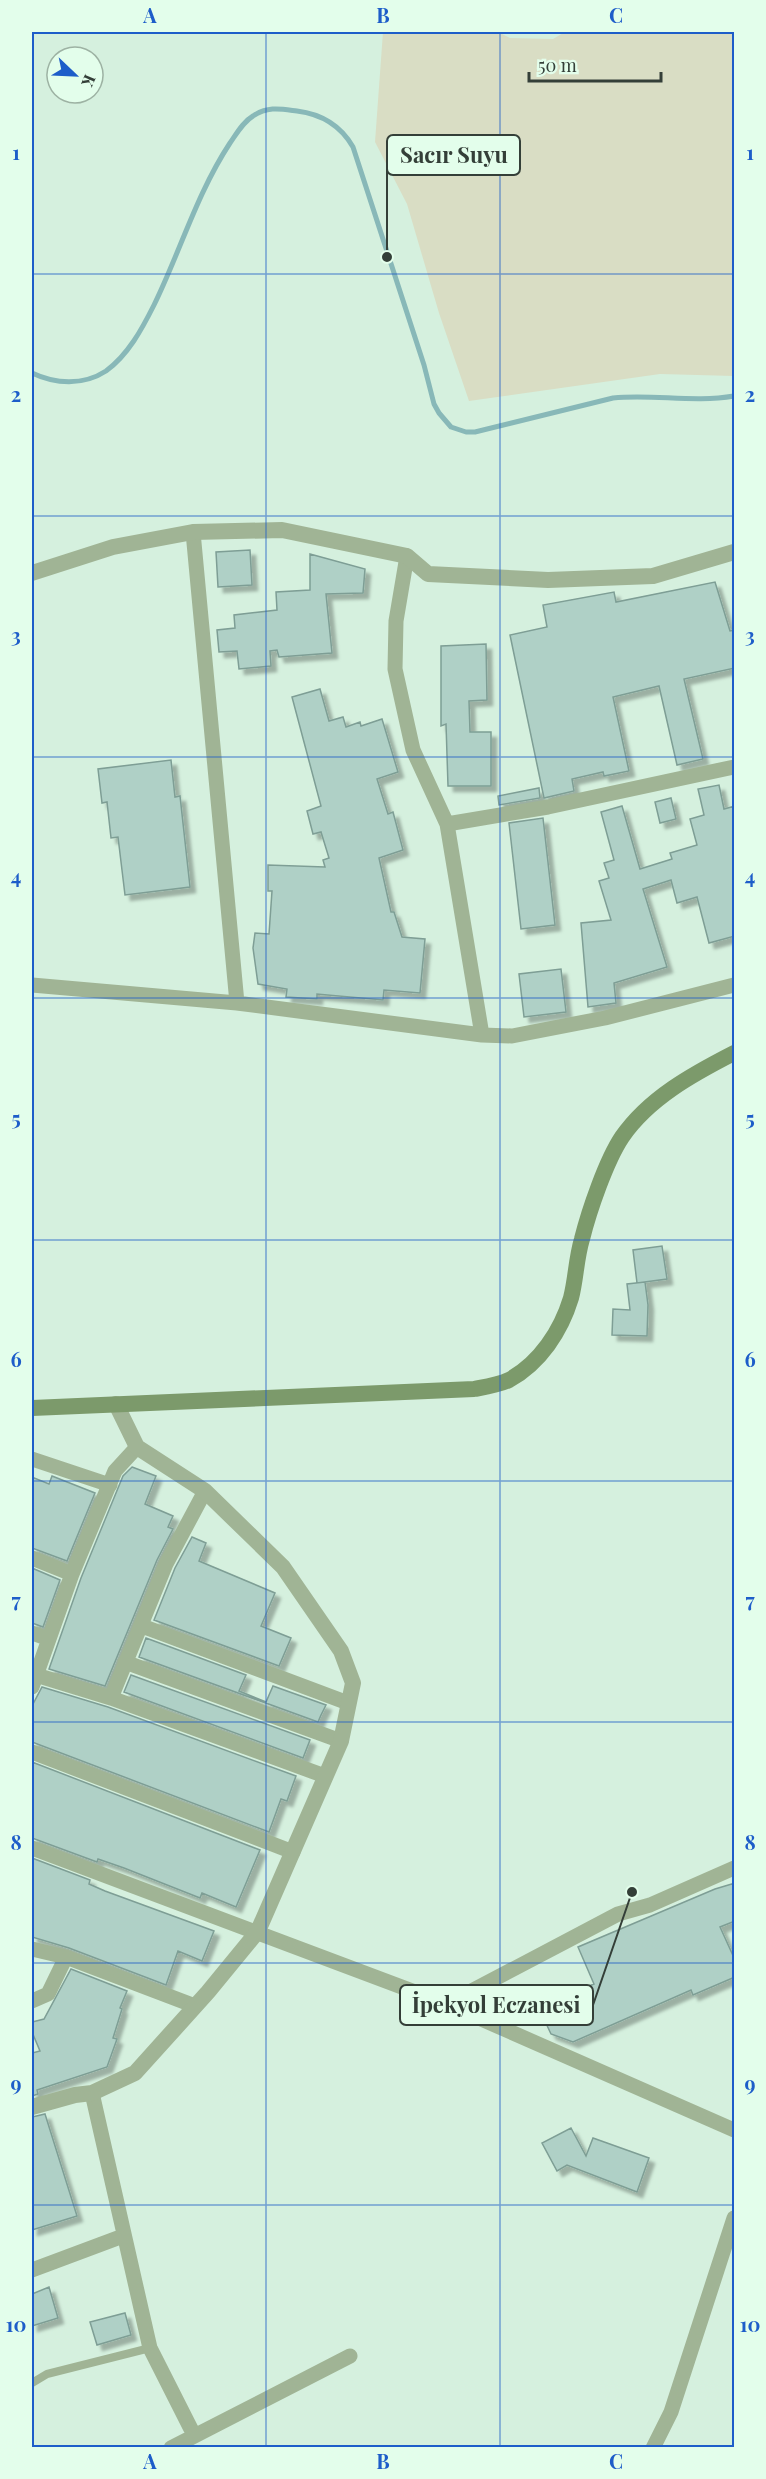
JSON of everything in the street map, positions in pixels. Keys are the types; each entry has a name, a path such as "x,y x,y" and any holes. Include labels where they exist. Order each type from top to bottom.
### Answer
{"main road":[{"path":"32,1408 474,1389 508,1381 533,1364 555,1335 571,1299 585,1229 600,1184 622,1138 652,1104 689,1077 735,1053"}],"street":[{"path":"32,573 113,547 193,532 282,530 407,556 428,574 548,580 652,576 735,552"},
{"path":"193,532 237,1003"},
{"path":"407,556 396,621 395,669 413,750 447,824 482,1035"},
{"path":"447,824 548,807 735,767"},
{"path":"32,985 237,1003 482,1035 513,1036 605,1018 735,985"},
{"path":"32,2107 75,2095 92,2093 135,2073 258,1931 341,1741 352,1683 341,1651 283,1567 205,1491 137,1447 116,1404"},
{"path":"137,1447 115,1471 72,1574 34,1681 111,1698 326,1776"},
{"path":"32,1459 110,1485"},
{"path":"111,1698 166,1564 205,1491"},
{"path":"32,1558 72,1574"},
{"path":"142,1626 348,1703"},
{"path":"32,1633 49,1639"},
{"path":"125,1662 341,1741"},
{"path":"32,1752 292,1852"},
{"path":"32,1848 258,1931 447,2004 735,2130"},
{"path":"447,2004 618,1914 650,1905 735,1868"},
{"path":"32,1949 66,1957 195,2006"},
{"path":"32,2001 48,1994 66,1957"},
{"path":"92,2093 150,2348 194,2435"},
{"path":"653,2448 671,2412 735,2218"},
{"path":"32,2270 123,2236"},
{"path":"171,2448 350,2356"}],"lane":[{"path":"32,2383 47,2374 150,2348"}],"green space":[{"path":"383,32 498,32 510,38 553,39 565,32 734,32 734,376 660,374 469,401 439,313 407,204 375,142"}],"building":[{"path":"250,550 252,585 218,587 216,552"},
{"path":"310,554 365,569 363,593 326,594 332,653 279,657 277,650 270,651 271,666 239,669 237,651 219,652 217,630 235,628 234,615 277,610 276,592 310,590"},
{"path":"715,582 730,631 735,630 735,668 684,679 703,759 677,765 659,686 613,697 629,771 604,776 603,772 572,779 574,791 544,798 510,635 547,627 543,605 614,592 616,602"},
{"path":"486,644 487,700 469,701 470,732 491,732 491,786 448,786 446,724 441,726 441,646"},
{"path":"320,689 329,721 343,717 346,727 360,722 361,726 382,719 398,772 377,779 388,814 393,812 403,850 379,858 391,912 394,912 402,937 425,939 420,993 384,990 383,1000 317,994 317,999 286,997 287,989 258,984 253,948 255,933 269,934 272,891 268,891 268,865 325,867 323,860 329,858 321,832 313,834 307,811 321,806 292,697"},
{"path":"171,760 175,797 180,796 190,887 125,895 118,837 111,838 107,802 102,803 98,769"},
{"path":"719,785 724,809 735,806 735,936 709,943 697,897 677,903 671,880 643,889 667,967 614,983 616,1003 588,1007 581,923 611,920 599,881 609,878 604,863 614,860 601,812 622,806 640,869 672,859 670,853 697,845 690,819 704,815 698,789"},
{"path":"539,788 540,798 499,805 498,796"},
{"path":"671,798 676,819 660,823 655,802"},
{"path":"543,818 555,925 521,929 509,823"},
{"path":"561,969 566,1012 524,1017 519,974"},
{"path":"662,1246 667,1279 637,1283 633,1250"},
{"path":"645,1282 648,1305 647,1336 612,1335 613,1309 630,1310 627,1284"},
{"path":"132,1467 156,1476 145,1504 173,1516 168,1527 173,1529 157,1560 105,1686 49,1669 81,1578 123,1476"},
{"path":"52,1476 95,1493 67,1561 32,1548 32,1477 49,1484"},
{"path":"192,1537 206,1543 199,1561 275,1593 261,1626 291,1638 279,1666 154,1620 175,1568"},
{"path":"32,1568 60,1580 43,1627 32,1623"},
{"path":"146,1638 246,1675 239,1691 266,1702 273,1686 326,1705 318,1722 139,1657"},
{"path":"131,1675 310,1740 303,1758 124,1692"},
{"path":"42,1687 108,1707 296,1776 287,1801 281,1799 269,1832 32,1742 32,1706"},
{"path":"32,1762 260,1850 236,1907 202,1893 200,1898 124,1868 98,1859 97,1862 32,1838"},
{"path":"32,1858 90,1880 89,1884 105,1891 214,1931 202,1961 178,1951 166,1985 69,1948 32,1937"},
{"path":"735,1883 735,1921 720,1927 735,1960 735,1977 693,1995 691,1990 573,2042 551,2034 543,2017 552,2007 563,2002 576,1991 594,1984 578,1947 715,1889"},
{"path":"71,1969 127,1991 120,2008 122,2009 113,2038 117,2039 107,2067 37,2090 38,2094 32,2096 32,2053 40,2051 32,2032 32,2022 44,2019"},
{"path":"45,2114 77,2216 32,2230 32,2117"},
{"path":"571,2128 586,2156 593,2138 649,2158 637,2192 567,2165 557,2171 542,2143"},
{"path":"49,2287 58,2318 32,2326 32,2294"},
{"path":"125,2313 131,2335 97,2345 90,2322"}],"waterway":[{"path":"32,373 69,382 97,376 114,365 134,341 149,314 208,182 230,143 249,118 269,109 280,109 314,115 330,122 343,133 353,147 424,365 434,404 451,427 466,432 475,432 613,398 704,399 734,396"}],"place":[{"name":"Sacır Suyu","path":"387,257"},
{"name":"İpekyol Eczanesi","path":"632,1892"}]}
